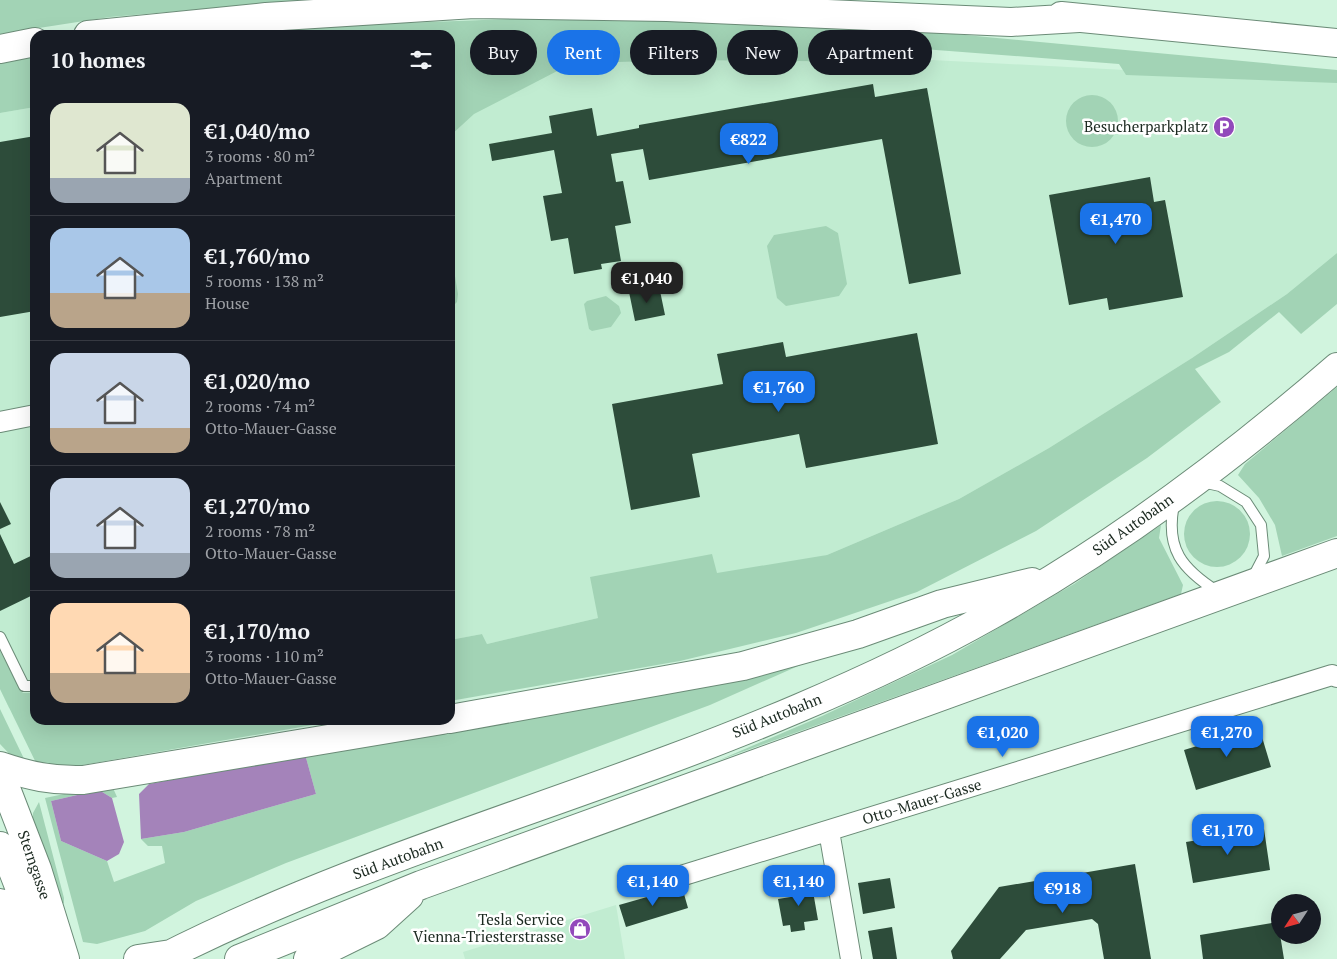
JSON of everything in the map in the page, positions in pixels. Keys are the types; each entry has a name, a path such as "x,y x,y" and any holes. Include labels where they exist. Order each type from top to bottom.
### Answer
{"main road":[{"path":"903,0 1337,43"},
{"path":"137,30 266,17 474,4 666,7 1011,22 1079,18"},
{"path":"0,49 30,43"},
{"name":"Süd Autobahn","path":"138,959 166,956 263,912 369,869 687,753 797,709 935,645 1057,576 1132,527 1186,488 1337,367"},
{"path":"239,959 421,885 1337,553"},
{"path":"455,718 743,666 858,634 942,604 1057,576"},
{"path":"0,766 35,778 54,781 83,780 412,725"},
{"name":"Sterngasse","path":"0,773 37,869 65,959"},
{"name":"Sterngasse","path":"0,846 8,859 26,912 37,959"},
{"path":"308,959 377,925 421,885"},
{"path":"0,902 10,959"}],"street":[{"path":"0,422 30,416"},
{"name":"Otto-Mauer-Gasse","path":"684,875 1334,676"},
{"path":"829,830 851,959"}],"lane":[{"path":"1221,595 1193,576 1180,559 1172,538 1172,513 1186,488 1220,486 1246,502 1261,525 1264,556 1248,586"},
{"path":"0,637 24,686 30,686"}],"shaded area":[{"path":"0,0 310,0 110,17 0,34"},
{"path":"565,17 913,30 808,30 808,61 798,61 798,30 727,30 727,60 717,60 717,30 630,30 630,62 620,62 620,30 547,30 547,75 549,75 474,114 455,131 455,30 264,30 296,27"},
{"path":"932,32 1337,70 1337,83 1126,75 1119,64 932,50"},
{"path":"717,54 727,54 727,75 798,75 798,54 808,54 808,75 932,75 932,60 1337,81 1337,253 1287,294 1192,358 1049,448 959,499 827,555 598,618 487,644 482,634 455,639 455,55 470,55 470,75 537,75 537,55 547,55 547,75 620,75 620,55 630,55 630,75 717,75"},
{"path":"30,58 30,108 0,113 0,63"},
{"path":"1087,95 1097,95 1106,99 1114,107 1118,121 1114,135 1106,143 1097,147 1087,147 1078,143 1070,135 1066,126 1066,116 1070,107 1078,99"},
{"path":"30,108 30,707 9,708 0,689 0,113"},
{"path":"826,226 838,233 847,284 839,296 786,306 777,298 767,246 774,235"},
{"path":"1337,253 1337,304 1301,334 1279,312 1229,352 1195,369 1221,402 1147,458 1036,531 917,592 796,633 680,661 455,700 455,639 482,634 487,644 598,618 590,577 712,554 717,573 827,555 959,499 1049,448 1192,358 1287,294"},
{"path":"455,276 458,294 455,304"},
{"path":"606,296 619,306 621,313 611,327 592,331 589,329 584,304 587,301"},
{"path":"1337,387 1337,536 1282,556 1275,525 1259,498 1238,475 1245,464"},
{"path":"1217,501 1230,504 1240,511 1247,521 1250,534 1247,547 1240,557 1230,564 1217,567 1204,564 1194,557 1187,547 1184,534 1187,521 1194,511 1204,504"},
{"path":"1161,525 1159,538 1183,585 1181,594 717,761 822,716 952,655 1074,584"},
{"path":"0,651 20,690 23,693 30,693 30,725 312,725 71,767 39,769 0,689"},
{"path":"814,659 710,705 286,863 196,901 145,931 97,944 83,942 45,798 107,785 113,788 117,797 112,798 99,790 51,801 61,841 107,861 114,882 165,863 162,846 148,846 141,839 184,832 316,794 305,754"},
{"path":"0,709 28,767 17,762 0,744"},
{"path":"305,754 316,794 184,832 141,839 139,794 149,784"},
{"path":"99,790 112,798 124,842 119,854 107,861 61,841 51,801"},
{"path":"39,802 64,898 64,903 61,905 33,823 33,813"},
{"name":"Tesla Service Vienna-Triesterstrasse","path":"616,905 625,959 465,959 463,952"}],"building":[{"path":"873,84 875,97 927,88 961,274 909,284 882,139 649,180 643,149 611,154 616,182 623,181 631,223 615,226 621,261 601,264 602,269 574,274 568,238 551,241 543,196 562,193 554,150 492,161 489,144 552,133 549,116 592,108 597,136 639,128 639,125"},
{"path":"30,137 30,312 0,317 0,142"},
{"path":"1150,177 1154,202 1165,200 1183,297 1109,310 1107,298 1069,305 1049,195"},
{"path":"659,286 665,315 635,321 629,292"},
{"path":"917,333 938,444 806,468 799,434 692,454 700,497 631,510 612,404 723,384 717,354 783,342 786,357"},
{"path":"0,502 11,524 0,529"},
{"path":"0,534 14,564 30,556 30,596 0,611"},
{"path":"1259,727 1271,767 1196,790 1184,750"},
{"path":"1264,829 1270,870 1193,883 1186,842"},
{"path":"1135,864 1151,959 1104,959 1098,924 1092,919 1026,930 1000,959 953,959 951,951 999,887"},
{"path":"890,878 895,908 863,914 858,883"},
{"path":"811,880 818,920 804,922 805,930 791,932 790,925 783,926 778,899 797,896 795,883"},
{"path":"682,887 688,908 626,927 619,905"},
{"path":"1271,923 1271,944 1282,944 1284,959 1203,959 1200,935"},
{"path":"892,927 897,959 873,959 868,931"}],"place":[{"name":"Besucherparkplatz","path":"1224,127"},
{"name":"Tesla Service Vienna-Triesterstrasse","path":"580,929"}]}
